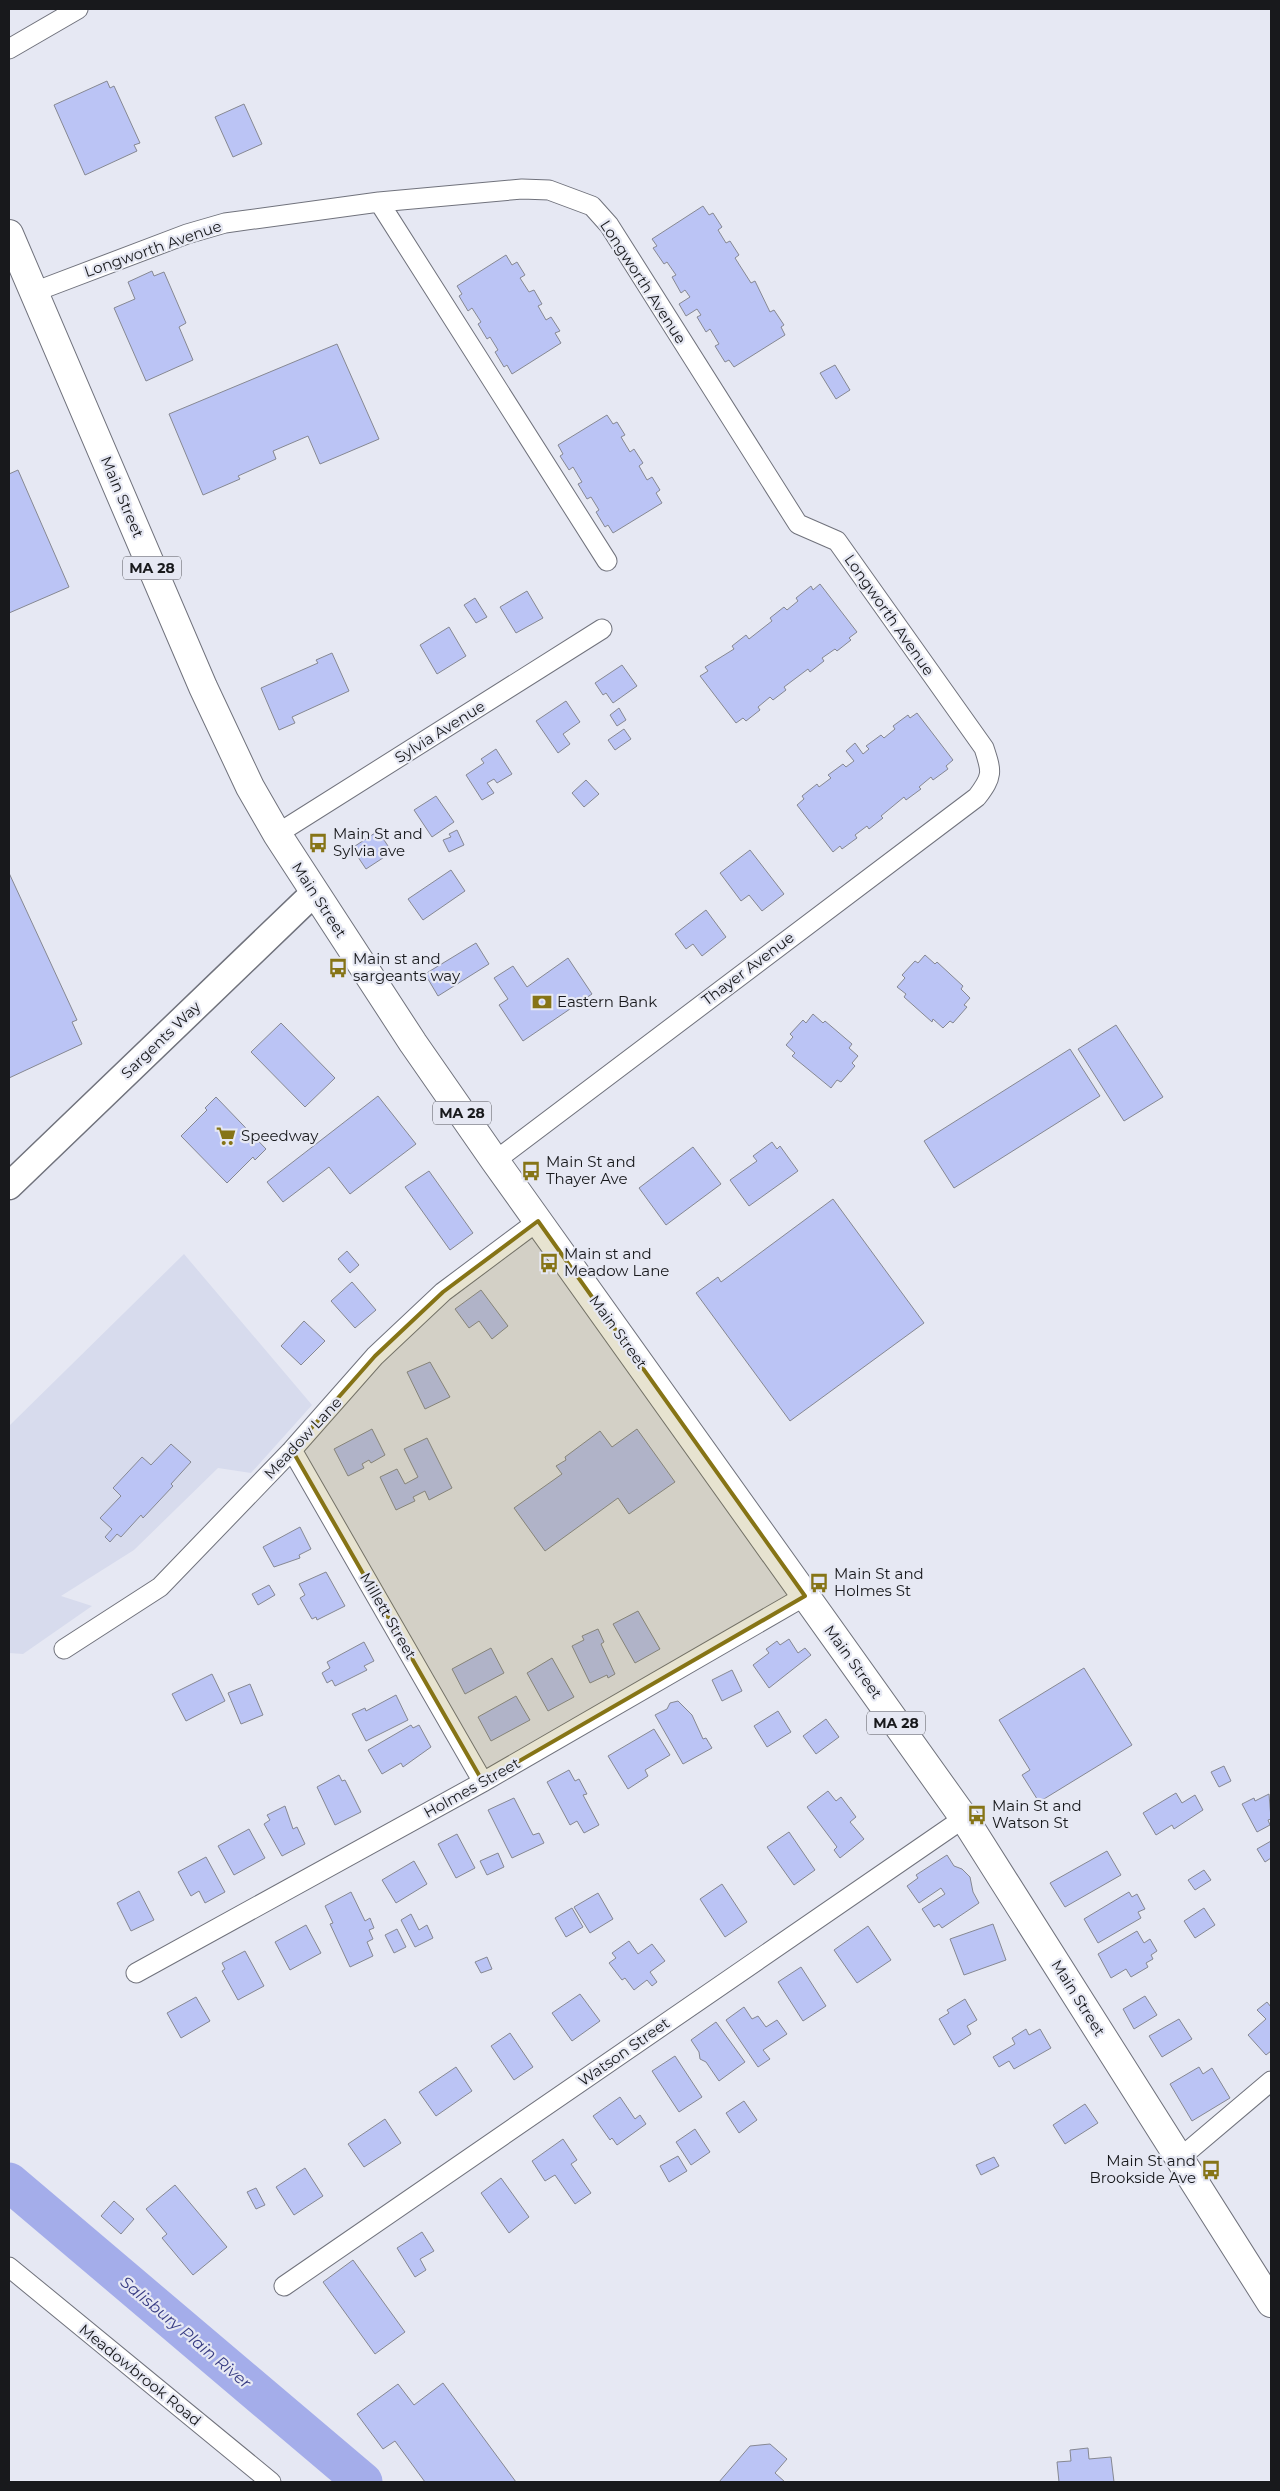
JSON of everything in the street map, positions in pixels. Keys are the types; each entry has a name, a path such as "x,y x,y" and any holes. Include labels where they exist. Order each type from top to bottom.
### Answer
{"main road":[{"name":"Main Street","path":"9,234 203,687 250,787 277,834 314,893 495,1161 964,1818 1271,2303"},
{"name":"Sargents Way","path":"9,1186 314,893"}],"street":[{"path":"9,49 78,9"},
{"name":"Longworth Avenue","path":"34,292 187,234 225,223 379,202 522,189 549,190 592,206 609,225 798,524 837,541 984,748 992,770"},
{"path":"379,202 607,561"},
{"name":"Sylvia Avenue","path":"277,834 602,629"},
{"name":"Thayer Avenue","path":"495,1161 756,962 962,809 977,796 987,783 992,770"},
{"name":"Meadow Lane","path":"64,1649 160,1587 292,1450 375,1356 436,1298 502,1245 538,1221"},
{"name":"Millett Street","path":"292,1450 483,1782"},
{"name":"Holmes Street","path":"136,1973 483,1782 805,1596"},
{"name":"Watson Street","path":"284,2286 964,1818"},
{"path":"1180,2158 1271,2081"},
{"name":"Meadowbrook Road","path":"9,2267 271,2482"}],"highlighted area":[{"path":"538,1221 805,1596 483,1782 292,1450 375,1356 443,1292"}],"shaded area":[{"path":"184,1254 312,1405 251,1473 218,1468 134,1550 61,1596 92,1606 23,1654 9,1653 9,1426"}],"building":[{"path":"107,81 110,88 114,86 140,143 134,145 137,151 85,175 54,105"},
{"path":"244,104 262,144 233,157 215,117"},
{"path":"703,206 709,215 713,213 722,227 718,230 726,243 730,241 739,255 735,258 751,283 755,281 770,312 774,310 784,325 781,327 785,335 734,367 729,360 725,362 715,346 719,344 710,329 706,332 697,317 701,315 697,309 686,316 679,304 690,297 685,290 681,293 672,277 676,275 667,262 664,264 653,248 657,246 652,239"},
{"path":"506,255 512,265 517,262 525,275 520,278 529,292 534,290 542,304 538,306 546,320 551,317 560,331 555,333 561,343 512,374 507,365 504,367 495,352 498,350 490,337 487,339 478,324 481,322 472,308 468,311 459,296 462,294 457,286"},
{"path":"152,271 154,276 164,272 186,323 179,327 193,360 146,381 114,308 135,299 128,282"},
{"path":"337,344 379,439 320,464 308,436 273,451 276,459 238,476 240,479 203,495 169,414"},
{"path":"835,365 850,390 836,399 820,373"},
{"path":"607,415 613,424 617,422 625,435 621,437 630,452 634,449 643,463 639,466 647,480 652,477 660,490 656,493 662,503 613,533 608,525 605,527 596,512 599,510 591,497 587,499 578,484 582,482 573,467 569,470 560,456 563,454 558,445"},
{"path":"18,470 69,587 9,613 9,474"},
{"path":"820,584 857,632 849,638 851,640 837,651 835,649 822,658 824,661 810,672 808,669 784,687 786,690 773,700 770,697 758,707 760,710 746,721 743,718 736,723 700,676 708,671 705,667 734,649 732,646 746,635 749,639 772,621 770,618 784,607 787,610 798,601 796,598 811,586 813,590"},
{"path":"527,591 543,618 516,633 500,607"},
{"path":"475,598 487,617 476,623 464,605"},
{"path":"449,627 466,656 437,674 420,645"},
{"path":"332,653 349,691 292,717 295,723 279,730 261,688 318,663 316,660"},
{"path":"622,665 637,686 613,703 606,693 603,695 595,683"},
{"path":"566,701 580,722 563,734 570,744 558,753 536,721"},
{"path":"619,708 626,720 617,726 610,715"},
{"path":"917,713 953,760 946,766 948,769 933,780 931,777 919,787 921,789 906,800 904,797 869,829 867,826 855,835 857,838 842,849 840,846 833,852 797,805 804,799 802,796 817,784 819,787 831,778 828,775 843,764 846,767 854,761 846,751 855,743 863,754 869,749 866,746 881,735 884,738 895,729 893,726 908,715 910,718"},
{"path":"624,729 631,739 615,750 608,740"},
{"path":"496,749 512,774 497,783 494,779 487,783 494,793 482,800 466,775 484,763 481,759"},
{"path":"586,780 599,794 584,807 572,793"},
{"path":"436,796 454,822 432,837 414,810"},
{"path":"457,830 464,845 449,852 443,840 451,837 449,834"},
{"path":"378,831 392,852 366,869 352,848"},
{"path":"750,850 784,894 762,911 749,895 741,901 720,873"},
{"path":"451,870 465,891 423,920 408,899"},
{"path":"9,873 77,1020 72,1022 82,1044 9,1078"},
{"path":"706,910 726,937 702,956 693,944 686,949 675,934"},
{"path":"476,943 489,964 438,996 425,974"},
{"path":"925,955 935,964 937,962 963,986 961,989 970,998 964,1005 967,1007 953,1023 950,1021 943,1028 933,1019 932,1022 904,997 906,994 897,987 905,978 902,975 915,961 918,963"},
{"name":"Eastern Bank","path":"568,958 592,994 523,1041 499,1005 508,999 494,978 513,966 527,987"},
{"path":"813,1014 823,1023 825,1021 852,1044 849,1048 858,1056 852,1063 855,1066 841,1082 837,1080 831,1088 792,1056 795,1053 786,1045 793,1037 790,1034 803,1020 806,1023"},
{"path":"281,1023 335,1078 305,1107 251,1052"},
{"path":"1116,1025 1163,1097 1124,1121 1078,1049"},
{"path":"1070,1049 1100,1096 954,1188 924,1141"},
{"path":"378,1096 416,1144 350,1194 329,1167 283,1202 267,1182"},
{"path":"216,1097 266,1149 255,1160 253,1157 227,1183 181,1136 207,1110 205,1108"},
{"path":"772,1142 777,1149 780,1146 798,1171 749,1206 730,1180 757,1161 753,1156"},
{"path":"693,1147 721,1184 666,1225 639,1188"},
{"path":"429,1171 473,1233 450,1250 405,1187"},
{"path":"833,1199 924,1323 790,1421 696,1293 718,1277 721,1282"},
{"path":"347,1251 359,1265 350,1273 338,1259"},
{"path":"352,1282 376,1310 355,1328 331,1301"},
{"path":"481,1290 508,1326 492,1339 479,1321 469,1328 455,1309"},
{"path":"304,1321 325,1341 301,1365 281,1346"},
{"path":"430,1362 450,1397 425,1409 407,1372"},
{"path":"372,1429 385,1455 371,1463 369,1460 362,1464 364,1468 348,1476 334,1449"},
{"path":"637,1429 675,1482 629,1514 618,1498 545,1551 514,1508 562,1474 556,1466 566,1460 565,1457 600,1431 612,1447"},
{"path":"427,1438 452,1488 429,1500 425,1491 413,1497 415,1501 396,1510 380,1477 397,1469 405,1484 418,1477 404,1449"},
{"path":"171,1444 191,1462 171,1484 173,1486 143,1518 141,1515 121,1537 117,1534 110,1542 105,1537 112,1529 100,1518 121,1496 113,1488 142,1457 151,1465"},
{"path":"300,1527 311,1549 299,1555 300,1558 274,1567 263,1547"},
{"path":"326,1572 345,1606 317,1620 316,1617 312,1619 300,1598 305,1595 299,1584"},
{"path":"269,1585 275,1595 258,1605 252,1594"},
{"path":"638,1611 660,1649 635,1663 613,1624"},
{"path":"598,1629 604,1642 601,1644 615,1674 608,1678 607,1675 590,1683 572,1646 584,1640 582,1636"},
{"path":"789,1639 798,1653 805,1648 811,1655 769,1688 753,1665 769,1653 766,1649 777,1641 780,1645"},
{"path":"364,1642 374,1661 364,1666 367,1670 335,1686 332,1680 327,1683 322,1673 330,1668 327,1662"},
{"path":"491,1648 504,1673 465,1694 452,1669"},
{"path":"552,1658 574,1697 548,1711 527,1673"},
{"path":"1084,1668 1132,1745 1039,1802 1022,1775 1030,1770 999,1720"},
{"path":"732,1670 742,1691 722,1701 712,1680"},
{"path":"212,1674 225,1701 186,1721 172,1694"},
{"path":"250,1684 263,1715 241,1724 228,1693"},
{"path":"396,1695 408,1720 366,1741 352,1714 365,1708 366,1711"},
{"path":"516,1696 530,1720 491,1741 478,1717"},
{"path":"678,1701 692,1715 703,1739 706,1738 712,1748 683,1764 655,1715 667,1709 670,1703"},
{"path":"778,1711 791,1732 767,1747 754,1726"},
{"path":"826,1719 839,1737 816,1754 803,1736"},
{"path":"411,1725 413,1728 419,1725 431,1747 403,1767 401,1763 382,1774 368,1750"},
{"path":"654,1729 670,1755 645,1770 648,1776 628,1789 608,1756"},
{"path":"1224,1766 1231,1781 1219,1787 1211,1772"},
{"path":"569,1770 575,1781 579,1779 587,1794 583,1795 599,1825 584,1833 577,1821 570,1825 547,1782"},
{"path":"339,1775 342,1781 345,1780 361,1812 335,1825 317,1787"},
{"path":"828,1791 836,1801 841,1797 856,1817 850,1822 864,1839 840,1858 834,1850 837,1847 807,1807"},
{"path":"1176,1793 1182,1803 1195,1795 1203,1810 1174,1829 1172,1825 1156,1835 1143,1813"},
{"path":"1269,1794 1271,1819 1268,1820 1270,1825 1257,1832 1242,1804 1254,1798 1255,1801"},
{"path":"514,1798 533,1835 539,1833 544,1843 512,1858 488,1810"},
{"path":"285,1806 293,1829 297,1827 305,1844 282,1856 264,1824 270,1820 267,1815"},
{"path":"249,1829 265,1858 234,1875 218,1846"},
{"path":"789,1832 815,1870 794,1885 767,1847"},
{"path":"457,1834 475,1868 456,1878 438,1844"},
{"path":"1271,1841 1271,1858 1265,1862 1257,1849"},
{"path":"1107,1851 1121,1875 1065,1907 1050,1883"},
{"path":"498,1853 504,1867 487,1875 480,1861"},
{"path":"947,1855 954,1866 962,1869 970,1877 973,1892 979,1903 942,1928 939,1924 934,1927 922,1909 945,1894 941,1888 919,1903 907,1886 918,1878 916,1875"},
{"path":"206,1857 225,1892 205,1903 199,1891 191,1896 178,1872"},
{"path":"414,1861 427,1884 396,1903 382,1880"},
{"path":"1204,1870 1211,1880 1195,1890 1188,1880"},
{"path":"722,1884 747,1922 725,1937 700,1899"},
{"path":"139,1891 154,1920 131,1931 117,1903"},
{"path":"351,1892 365,1921 370,1918 374,1928 369,1930 373,1939 367,1942 373,1956 350,1967 330,1924 333,1923 325,1906"},
{"path":"1129,1892 1132,1897 1137,1894 1145,1909 1138,1912 1141,1918 1098,1943 1084,1919"},
{"path":"598,1893 613,1919 590,1933 574,1907"},
{"path":"572,1908 583,1927 566,1937 555,1918"},
{"path":"1204,1908 1215,1925 1195,1938 1184,1921"},
{"path":"411,1914 419,1930 427,1925 433,1938 415,1947 401,1920"},
{"path":"993,1924 1006,1960 964,1975 950,1939"},
{"path":"306,1925 321,1953 290,1970 275,1942"},
{"path":"868,1926 891,1960 857,1983 834,1950"},
{"path":"397,1929 406,1947 394,1953 385,1935"},
{"path":"1137,1931 1144,1943 1150,1939 1157,1951 1151,1955 1153,1959 1146,1963 1148,1967 1131,1977 1126,1969 1111,1978 1098,1954"},
{"path":"629,1941 638,1954 652,1944 665,1961 650,1972 657,1982 652,1986 647,1980 634,1990 625,1978 622,1980 609,1963 616,1958 612,1953"},
{"path":"245,1951 264,1986 238,2000 222,1971 225,1969 222,1963"},
{"path":"487,1957 492,1969 481,1973 475,1962"},
{"path":"801,1967 826,2006 803,2021 778,1982"},
{"path":"580,1994 600,2021 572,2041 552,2013"},
{"path":"1145,1996 1157,2015 1134,2029 1123,2009"},
{"path":"196,1997 210,2021 181,2038 167,2013"},
{"path":"965,1999 977,2020 967,2026 971,2034 954,2045 939,2019 949,2013 947,2010"},
{"path":"1267,2002 1271,2007 1271,2051 1266,2055 1248,2035 1266,2019 1257,2010"},
{"path":"744,2007 752,2019 758,2016 766,2027 777,2020 787,2034 763,2050 770,2059 758,2067 726,2020"},
{"path":"1179,2019 1192,2039 1162,2057 1149,2036"},
{"path":"716,2022 745,2062 719,2081 706,2062 700,2059 699,2052 691,2040"},
{"path":"1026,2029 1029,2035 1040,2029 1051,2048 1014,2069 1009,2061 999,2067 993,2057 1015,2044 1012,2038"},
{"path":"510,2033 533,2067 514,2080 491,2046"},
{"path":"675,2056 702,2097 679,2112 652,2071"},
{"path":"456,2067 472,2091 436,2116 419,2092"},
{"path":"1199,2067 1203,2074 1212,2068 1230,2098 1192,2121 1170,2084"},
{"path":"620,2097 635,2119 640,2115 646,2124 617,2145 612,2138 610,2140 593,2116"},
{"path":"744,2101 757,2120 739,2133 726,2113"},
{"path":"1085,2104 1098,2123 1065,2144 1053,2125"},
{"path":"385,2119 401,2143 364,2167 348,2144"},
{"path":"695,2129 710,2152 691,2165 676,2142"},
{"path":"563,2139 577,2160 571,2164 591,2193 575,2204 555,2175 545,2181 532,2161"},
{"path":"678,2156 687,2171 669,2182 660,2166"},
{"path":"994,2157 999,2166 981,2175 976,2165"},
{"path":"305,2168 323,2196 294,2215 276,2187"},
{"path":"501,2178 529,2217 509,2233 481,2193"},
{"path":"175,2185 227,2247 193,2275 162,2238 167,2234 146,2209"},
{"path":"256,2188 265,2205 256,2209 247,2192"},
{"path":"114,2201 134,2219 121,2234 101,2216"},
{"path":"422,2232 434,2251 420,2259 426,2270 415,2277 397,2248"},
{"path":"353,2260 405,2332 375,2354 323,2282"},
{"path":"443,2383 516,2482 425,2482 395,2441 383,2449 357,2414 398,2384 414,2405"},
{"path":"770,2444 787,2459 775,2473 785,2482 719,2482 750,2446"},
{"path":"1088,2448 1089,2459 1111,2457 1114,2482 1059,2482 1057,2462 1071,2461 1070,2450"}],"waterway":[{"name":"Salisbury Plain River","path":"9,2182 363,2482"}],"place":[{"name":"Main St and Sylvia ave","path":"318,843"},
{"name":"Main st and sargeants way","path":"338,968"},
{"name":"Eastern Bank","path":"542,1002"},
{"name":"Speedway","path":"226,1136"},
{"name":"Main St and Thayer Ave","path":"531,1171"},
{"name":"Main st and Meadow Lane","path":"549,1263"},
{"name":"Main St and Holmes St","path":"819,1583"},
{"name":"Main St and Watson St","path":"977,1815"},
{"name":"Main St and Brookside Ave","path":"1211,2170"}]}
